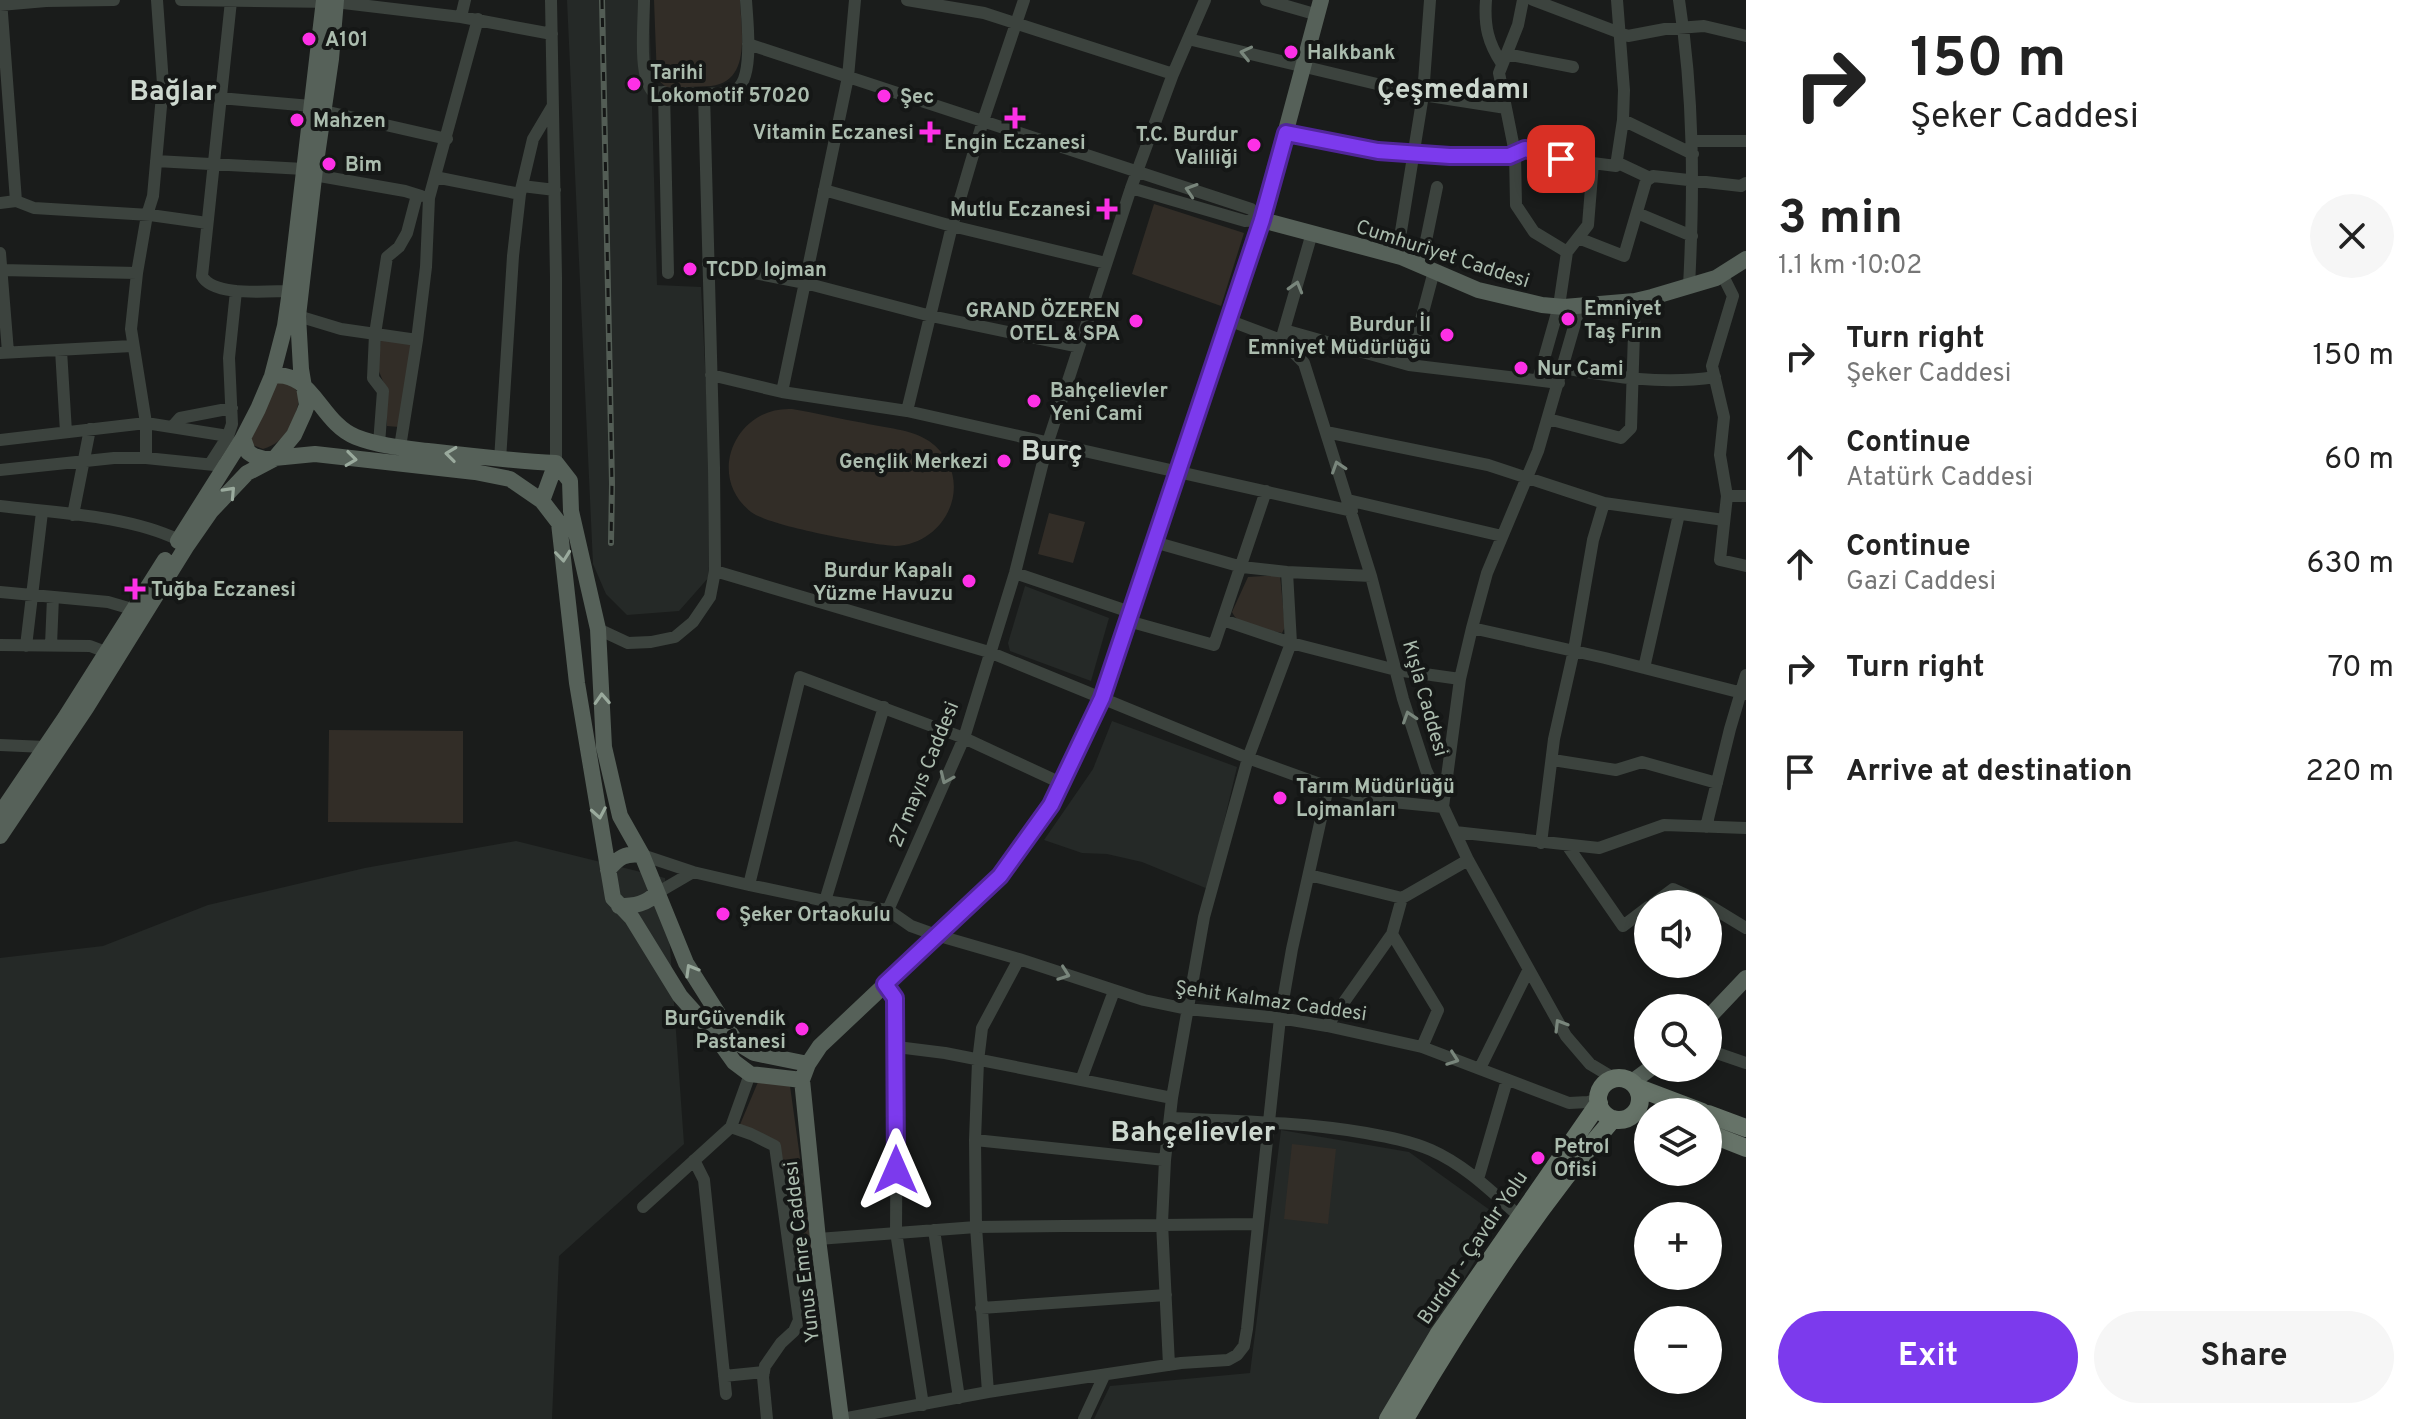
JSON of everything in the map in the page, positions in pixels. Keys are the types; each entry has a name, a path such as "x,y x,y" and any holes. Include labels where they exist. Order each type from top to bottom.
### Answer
{"highway":[{"path":"1628,1082 1640,1098"},
{"path":"1634,1118 1613,1119 1604,1113 1599,1101 1604,1085 1628,1082 1667,1098"},
{"name":"Burdur - Çavdır Yolu","path":"1388,1419 1438,1335 1599,1101"},
{"name":"Burdur - Çavdır Yolu","path":"1405,1419 1447,1347 1567,1173 1613,1119"},
{"path":"1722,1119 1746,1128"},
{"path":"1722,1139 1746,1148"}],"main road":[{"path":"0,814 179,540 217,465 272,376 285,326 309,172 330,1"},
{"path":"805,1072 820,1046 1000,876 1051,805 1102,698 1262,220 1320,7"},
{"path":"0,836 86,708 211,511 247,473 274,459 294,435 307,405 298,316 309,172"},
{"name":"Cumhuriyet Caddesi","path":"1262,220 1397,256 1498,296 1559,306 1635,301 1722,274 1746,259"},
{"path":"272,376 282,374 305,385 324,412 340,428 355,437 379,444 500,460 556,463 570,481 571,511 598,629 604,747 620,816 642,855 686,963 736,1042 754,1053 805,1072"},
{"path":"236,437 254,456 274,459 315,454 475,472 510,479 542,501 559,523 577,683 613,898 632,918 680,996 734,1062 750,1074 805,1072"},
{"path":"542,501 556,463"},
{"path":"608,870 617,858 628,854 642,855"},
{"path":"619,906 649,902 657,893"},
{"path":"1722,1003 1746,978"},
{"name":"Yunus Emre Caddesi","path":"805,1072 818,1239 841,1419"},
{"path":"1628,1082 1634,1078"}],"street":[{"path":"16,201 1,3 114,0"},
{"path":"146,458 146,423 131,329 137,273 153,196 163,84 157,0"},
{"path":"181,0 330,1 478,19 552,34"},
{"path":"461,17 465,0"},
{"path":"551,0 556,463"},
{"path":"644,0 643,47 647,85 653,92 704,94 736,90 743,84 748,65 746,0"},
{"path":"782,392 848,77 855,0"},
{"path":"907,0 984,13 1173,74"},
{"path":"907,411 952,226 1024,0"},
{"name":"27 mayıs Caddesi","path":"888,910 964,738 1015,573 1048,442 1106,263 1145,144 1205,0"},
{"path":"1266,0 1320,7"},
{"path":"1397,256 1423,95 1430,0"},
{"path":"1486,0 1484,21 1490,45 1504,59 1573,67"},
{"path":"1523,0 1518,25 1499,73 1515,153 1516,205 1534,232 1567,252"},
{"path":"1286,133 1378,151 1509,156 1525,149 1561,159 1616,166 1624,90 1617,0"},
{"path":"1679,0 1692,148 1689,286"},
{"path":"231,1 202,276 205,283 220,289 290,291"},
{"path":"1537,1 1628,36 1704,26 1746,36"},
{"path":"379,444 383,391 373,378 375,334 387,257 399,247 435,177 478,19"},
{"path":"1188,39 1423,95 1506,108"},
{"path":"748,44 1251,209 1262,220"},
{"path":"664,92 668,273"},
{"path":"598,629 628,643 675,637 693,622 710,597 715,571 704,94"},
{"path":"220,98 318,109 447,139"},
{"path":"500,460 513,256 521,190 533,139 553,105"},
{"path":"1623,120 1692,148 1746,141"},
{"path":"156,161 309,172 423,196"},
{"path":"1616,162 1650,178"},
{"path":"1538,380 1559,306 1567,252 1588,225 1593,163"},
{"path":"1578,238 1624,256 1646,181 1653,176 1741,186 1746,183"},
{"path":"435,177 521,190 555,190"},
{"path":"1409,365 1428,268 1437,187"},
{"path":"1131,188 1245,221 1262,220"},
{"path":"824,190 952,226 1106,263"},
{"path":"400,447 426,267 423,196"},
{"path":"0,203 16,201 34,208 147,215 207,223"},
{"path":"1637,213 1692,236"},
{"path":"1282,335 1312,233"},
{"path":"0,253 4,353 132,346"},
{"path":"708,264 805,283 931,316 1079,347"},
{"path":"1,270 137,273"},
{"path":"1722,274 1733,296 1712,366 1724,417 1720,455 1727,496 1720,560 1746,566"},
{"path":"0,440 146,423 236,437 232,424 229,358 236,291"},
{"path":"1548,419 1621,438 1631,428 1635,301"},
{"path":"715,571 989,652 1248,758 1328,787 1372,800 1443,807 1460,679 1487,573 1538,451 1580,306"},
{"path":"298,316 341,329 417,340"},
{"path":"1228,320 1409,365 1559,383"},
{"name":"Kışla Caddesi","path":"1282,335 1304,363 1371,576 1426,770 1443,807 1468,860 1566,1036 1590,1064 1628,1082"},
{"path":"61,350 66,432"},
{"path":"1563,368 1633,380 1691,381 1715,377"},
{"path":"711,375 782,392 907,411 1266,491 1502,536"},
{"path":"173,426 180,418 232,408"},
{"path":"73,515 90,429"},
{"path":"1326,432 1488,465 1604,503 1724,520"},
{"path":"0,470 85,460 146,458 217,465"},
{"path":"1015,573 1214,645 1266,491"},
{"path":"1727,496 1746,496"},
{"path":"1541,843 1554,739 1574,650 1593,540 1604,503"},
{"path":"0,506 120,523 179,540"},
{"path":"26,646 42,512"},
{"path":"1644,668 1679,514"},
{"path":"1154,542 1242,567 1371,576"},
{"path":"1169,1365 1162,1223 1172,1098 1204,917 1248,758 1291,643 1287,572"},
{"path":"0,592 115,603 132,609"},
{"path":"51,645 53,597"},
{"path":"1223,620 1291,643 1396,670 1460,679"},
{"path":"1472,628 1743,693"},
{"path":"0,645 90,646 106,652"},
{"path":"1706,827 1746,675"},
{"path":"749,885 800,677 964,738 1061,783"},
{"path":"825,901 884,707"},
{"path":"0,745 45,747"},
{"path":"1553,760 1616,770 1642,762 1717,783"},
{"path":"841,1419 988,1392 1169,1365 1228,1360 1244,1346 1280,1018 1328,787"},
{"path":"1455,832 1599,848 1664,825 1746,828"},
{"path":"1567,845 1623,926 1634,918"},
{"path":"642,855 693,872 749,885 888,910"},
{"path":"1309,875 1402,898 1468,860"},
{"path":"657,893 693,872"},
{"path":"1327,1026 1392,934 1402,898"},
{"name":"Şehit Kalmaz Caddesi","path":"888,910 911,926 936,935 1114,991 1187,1009 1280,1018 1422,1047 1569,1103 1599,1101"},
{"path":"1722,913 1746,928"},
{"path":"1392,934 1438,1010 1422,1047"},
{"path":"988,1392 976,1227 978,1061 982,1028 1019,959"},
{"path":"1480,1068 1528,971"},
{"path":"885,984 895,998 896,1232 923,1405"},
{"path":"1081,1080 1114,991"},
{"path":"897,1047 1172,1098"},
{"path":"1722,1055 1746,1063"},
{"path":"643,1207 731,1127 750,1074"},
{"path":"1478,1179 1507,1080"},
{"path":"1170,1118 1269,1122 1341,1129 1400,1140 1433,1151 1478,1179 1519,1216"},
{"path":"731,1127 775,1146 795,1281 799,1320 794,1331 765,1366 767,1419"},
{"path":"975,1140 1165,1160"},
{"path":"694,1160 704,1180 706,1194 726,1394"},
{"path":"818,1239 976,1227 1258,1224"},
{"path":"934,1230 959,1398"},
{"path":"981,1308 1166,1295"},
{"path":"724,1376 764,1372"},
{"path":"1084,1419 1104,1376"}],"shaded area":[{"path":"567,0 649,0 657,285 701,287 708,425 709,577 679,611 627,615 606,594 593,564"},
{"path":"654,0 740,0 741,52 733,75 711,86 666,87 657,79"},
{"path":"1154,204 1244,233 1221,306 1132,274"},
{"path":"381,338 412,343 399,427 387,426 387,391 378,369"},
{"path":"278,380 288,380 300,395 285,435 263,449 250,444 249,435"},
{"path":"792,409 898,429 929,441 944,455 952,471 954,489 951,506 943,521 930,534 895,546 797,528 751,512 737,497 730,480 729,463 733,446 742,431 756,419 772,411"},
{"path":"1049,513 1085,522 1073,563 1038,554"},
{"path":"1280,575 1285,627 1282,633 1254,627 1236,617 1232,612 1248,577"},
{"path":"1025,586 1109,618 1091,681 1010,651 1008,643"},
{"path":"1112,721 1237,767 1208,889 1142,862 1107,854 1082,853 1044,840 1093,769"},
{"path":"329,730 463,731 463,823 328,822"},
{"path":"516,841 665,878 684,1144 559,1256 552,1419 0,1419 0,958 103,946 208,905 365,868"},
{"path":"758,1082 790,1086 813,1251 806,1252 777,1146 739,1127"},
{"path":"1281,1130 1409,1152 1501,1218 1379,1419 1094,1419 1110,1386 1250,1373"},
{"path":"1292,1144 1336,1149 1328,1224 1284,1219"}],"railway":[{"path":"602,0 611,543"}],"place":[{"name":"A101","path":"309,39"},
{"name":"Halkbank","path":"1291,52"},
{"name":"Tarihi Lokomotif 57020","path":"634,84"},
{"name":"Şec","path":"884,96"},
{"name":"Engin Eczanesi","path":"1015,118"},
{"name":"Mahzen","path":"297,120"},
{"name":"Vitamin Eczanesi","path":"930,132"},
{"name":"T.C. Burdur Valiliği","path":"1254,145"},
{"name":"Bim","path":"329,164"},
{"name":"Mutlu Eczanesi","path":"1107,209"},
{"name":"TCDD lojman","path":"690,269"},
{"name":"Emniyet Taş Fırın","path":"1568,319"},
{"name":"GRAND ÖZEREN OTEL & SPA","path":"1136,321"},
{"name":"Burdur İl Emniyet Müdürlüğü","path":"1447,335"},
{"name":"Nur Cami","path":"1521,368"},
{"name":"Bahçelievler Yeni Cami","path":"1034,401"},
{"name":"Gençlik Merkezi","path":"1004,461"},
{"name":"Burdur Kapalı Yüzme Havuzu","path":"969,581"},
{"name":"Tuğba Eczanesi","path":"135,589"},
{"name":"Tarım Müdürlüğü Lojmanları","path":"1280,798"},
{"name":"Şeker Ortaokulu","path":"723,914"},
{"name":"BurGüvendik Pastanesi","path":"802,1029"},
{"name":"Petrol Ofisi","path":"1538,1158"}],"district":[{"name":"Çeşmedamı","path":"1453,88"},
{"name":"Bağlar","path":"173,90"},
{"name":"Burç","path":"1052,450"},
{"name":"Bahçelievler","path":"1193,1131"}],"route":[{"path":"896,1170 895,998 885,984 1000,876 1027,841 1051,805 1102,698 1262,220 1286,133 1378,151 1509,156 1525,149 1561,159"}]}
